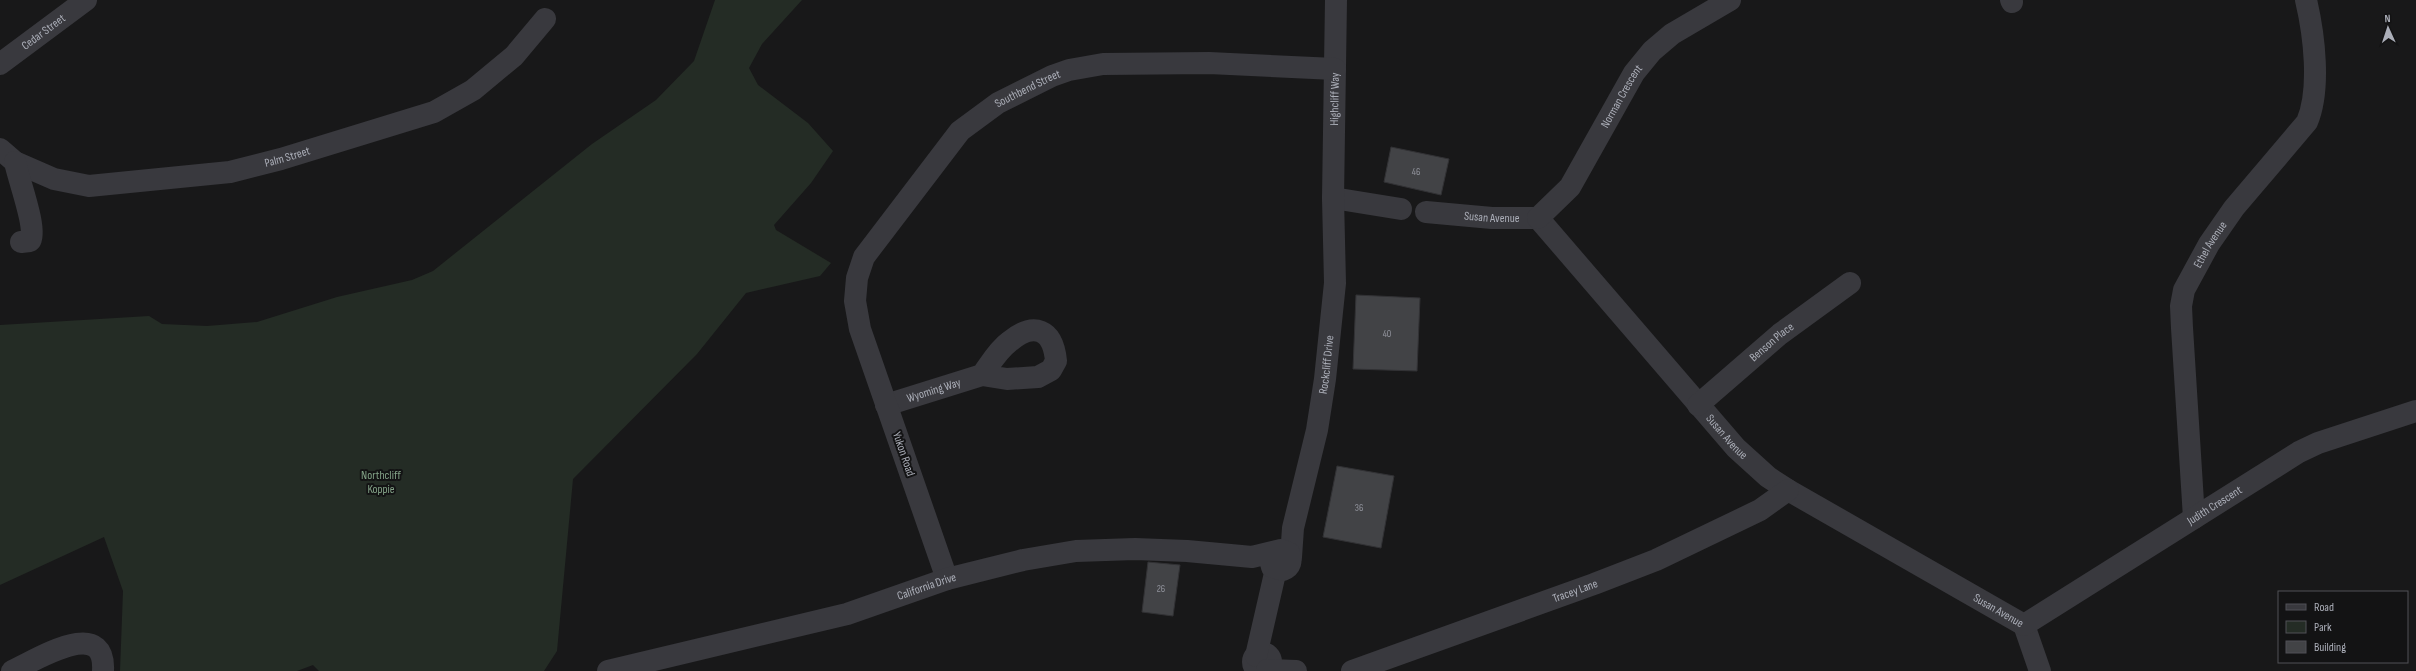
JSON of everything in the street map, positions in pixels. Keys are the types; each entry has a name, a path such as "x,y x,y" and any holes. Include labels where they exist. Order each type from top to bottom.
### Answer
{"street":[{"name":"Cedar Street","path":"0,64 86,0"},
{"name":"Highcliff Way","path":"1333,198 1336,0"},
{"name":"Norman Crescent","path":"1538,218 1570,186 1634,73 1652,51 1672,34 1730,0"},
{"name":"Ethel Avenue","path":"2194,518 2181,306 2184,290 2205,250 2234,208 2307,122 2312,109 2314,69 2306,0"},
{"name":"Palm Street","path":"7,156 54,179 89,186 230,172 281,159 434,112 473,90 514,56 544,19"},
{"name":"Southbend Street","path":"860,329 855,301 857,278 864,257 960,131 998,103 1052,76 1069,70 1103,64 1201,62 1335,69"},
{"path":"7,156 31,219 32,230 30,241 20,242"},
{"path":"1333,198 1401,209"},
{"name":"Rockcliff Drive","path":"1262,665 1279,561 1293,528 1317,430 1325,379 1335,283 1333,198"},
{"name":"Susan Avenue","path":"1426,212 1492,218 1538,218 1698,405 1756,468 1788,490 2024,625 2040,671"},
{"name":"Benson Place","path":"1698,405 1780,334 1850,283"},
{"name":"Yukon Road","path":"860,329 947,579"},
{"name":"Wyoming Way","path":"886,405 982,375"},
{"name":"Judith Crescent","path":"2024,625 2268,471 2318,442 2416,411"},
{"name":"Tracey Lane","path":"1352,671 1550,600 1656,560 1760,510 1788,490"},
{"name":"California Drive","path":"608,671 847,614 947,579 1023,560 1076,551 1187,551 1279,561"},
{"path":"12,671 73,644 85,642 95,645 104,659 103,671"},
{"path":"1262,665 1296,671"}],"green space":[{"name":"Northcliff Koppie","path":"715,0 802,0 762,44 749,68 758,85 808,123 833,151 811,183 774,225 776,230 831,263 820,276 746,293 697,354 573,479 557,651 544,671 319,671 313,665 297,671 120,671 123,591 104,537 0,585 0,325 149,316 162,324 207,326 257,322 337,297 412,280 433,271 592,144 656,100 694,61"}],"building":[{"path":"1391,147 1449,159 1441,195 1384,182"},
{"path":"1356,295 1420,298 1417,371 1353,369"},
{"path":"1337,466 1394,476 1381,548 1323,537"},
{"path":"1148,562 1180,565 1173,616 1142,612"}]}
